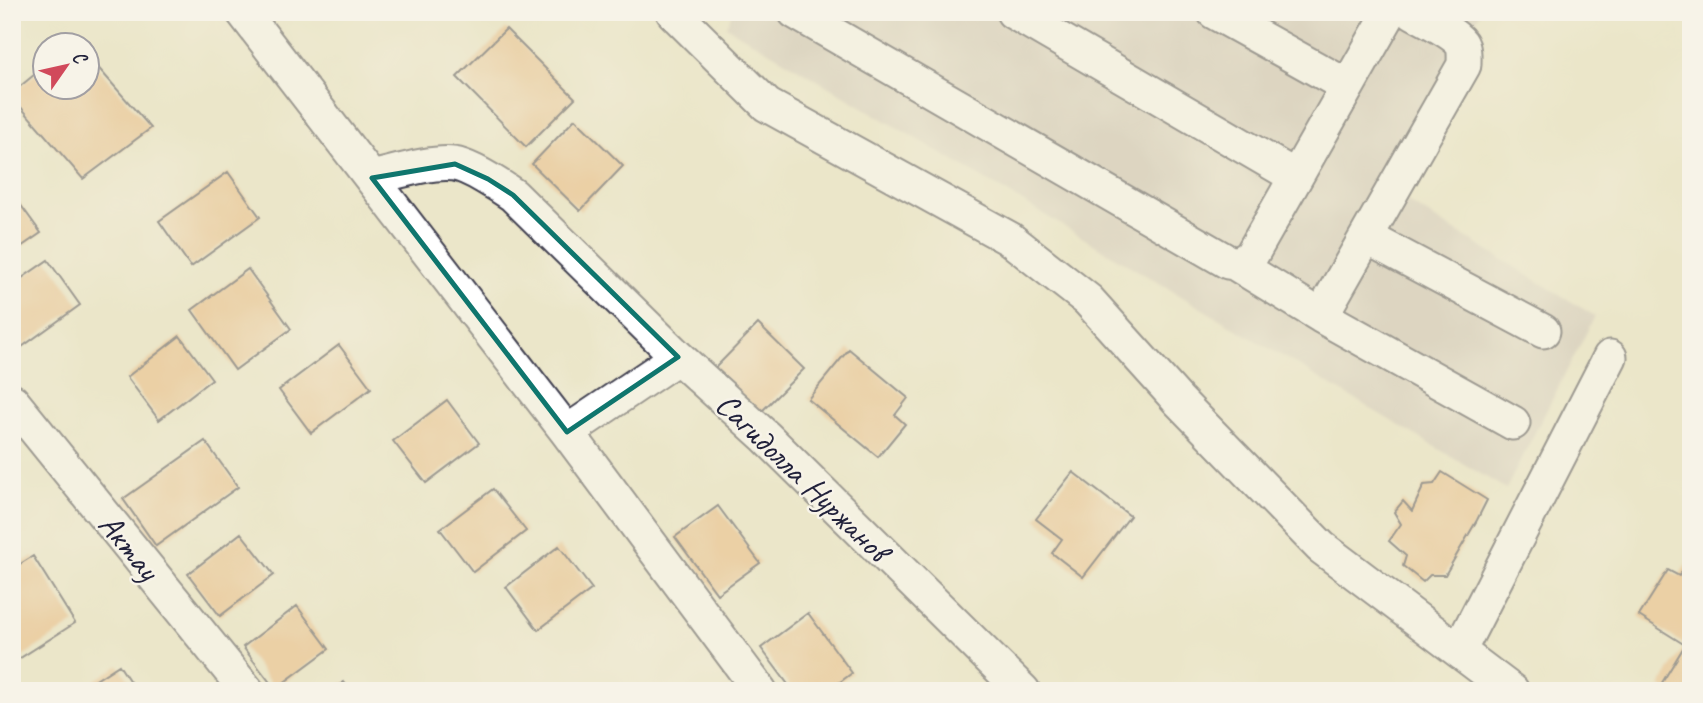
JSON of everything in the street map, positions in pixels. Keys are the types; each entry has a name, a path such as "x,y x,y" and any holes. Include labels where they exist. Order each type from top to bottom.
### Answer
{"street":[{"path":"243,12 568,432 760,691"},
{"path":"673,12 767,105 1010,239 1088,300 1178,400 1321,547 1512,691"},
{"path":"795,12 1228,262 1236,264 1321,316 1513,423"},
{"path":"1013,12 1296,177"},
{"path":"1214,12 1347,86"},
{"path":"1236,264 1251,256 1390,12"},
{"path":"1321,316 1464,65 1464,52 1460,42 1413,12"},
{"name":"Сагидолла Нуржанов","path":"372,178 422,166 455,164 488,179 513,195 678,357 766,437 1023,691"},
{"path":"1366,237 1543,331"},
{"path":"568,432 678,357"},
{"path":"1459,651 1610,357"},
{"name":"Актау","path":"13,402 247,691"}],"highlighted area":[{"path":"455,164 488,179 513,195 678,357 567,432 372,178"}],"shaded area":[{"path":"733,12 1480,12 1391,192 1595,316 1506,489 726,26"}],"building":[{"path":"506,29 575,98 526,147 457,77"},
{"path":"102,72 151,128 83,179 12,97 12,93 32,77 32,102 102,102"},
{"path":"575,119 623,166 580,211 532,164"},
{"path":"228,172 260,217 191,267 159,221"},
{"path":"12,193 41,233 12,253"},
{"path":"48,260 80,305 12,354 12,285"},
{"path":"248,269 291,329 235,370 192,310"},
{"path":"758,324 804,369 760,413 715,368"},
{"path":"180,336 212,379 159,420 127,377"},
{"path":"339,345 371,388 311,433 279,390"},
{"path":"849,349 908,398 895,415 905,424 878,457 808,399"},
{"path":"447,400 479,443 426,483 393,441"},
{"path":"205,441 238,487 156,546 123,499"},
{"path":"1073,472 1130,516 1083,577 1052,553 1062,539 1036,519"},
{"path":"1442,472 1487,500 1445,575 1430,575 1423,582 1403,566 1406,556 1389,541 1401,524 1394,512 1403,501 1412,511 1424,485 1434,484"},
{"path":"493,489 526,531 473,572 440,529"},
{"path":"718,506 760,563 717,594 675,537"},
{"path":"241,533 274,575 220,616 188,574"},
{"path":"559,546 592,589 538,630 506,587"},
{"path":"33,556 75,623 17,660 12,652 12,569"},
{"path":"1691,557 1691,691 1667,691 1660,686 1685,645 1639,616 1668,570 1679,576"},
{"path":"297,606 329,649 275,689 243,647"},
{"path":"808,613 852,673 828,691 793,691 761,648"},
{"path":"119,665 136,691 79,691"},
{"path":"344,682 351,691 332,691"}]}
